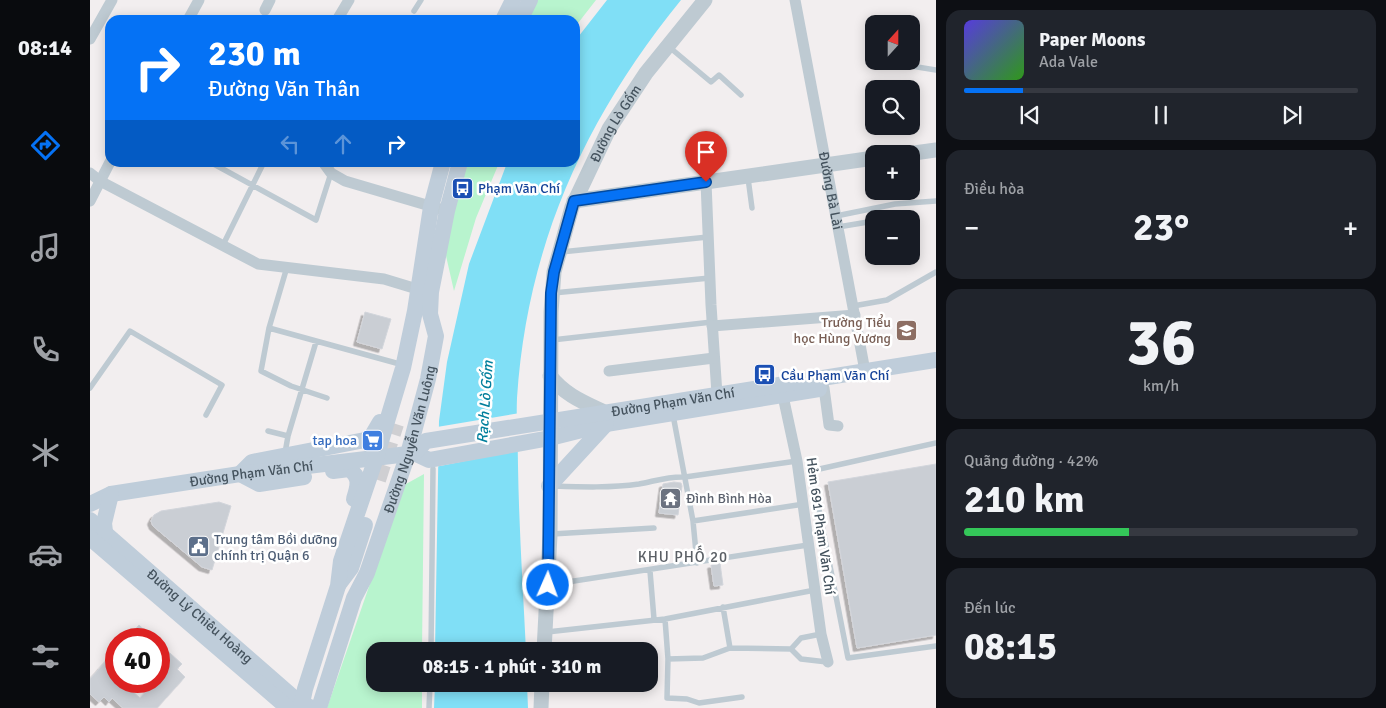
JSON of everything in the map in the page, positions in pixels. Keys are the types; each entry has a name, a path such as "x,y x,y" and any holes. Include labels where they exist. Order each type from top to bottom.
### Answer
{"main road":[{"path":"506,15 513,0"},
{"path":"522,15 530,0"},
{"name":"Đường Nguyễn Văn Luông","path":"301,707 305,688 338,586 341,561 422,312 431,292 443,167"},
{"name":"Đường Nguyễn Văn Luông","path":"319,708 354,598 421,459 428,379 436,336 422,312 417,289 439,209 458,167"},
{"path":"338,586 332,565 357,490 358,479 356,474 348,469 259,484 240,474 252,462 370,439 377,430 385,405 407,323 422,312"},
{"path":"400,426 416,327 422,312"},
{"name":"Đường Phạm Văn Chí","path":"421,459 426,441 550,421 673,414 824,388 936,360"},
{"name":"Đường Phạm Văn Chí","path":"90,504 111,494 240,474 376,458 421,459 533,441 550,438 605,418 717,394 866,376 936,370"},
{"path":"549,486 605,418"},
{"path":"338,586 351,568 383,481 357,569 354,598"},
{"path":"97,535 104,523 111,494"},
{"name":"Đường Lý Chiêu Hoàng","path":"90,520 97,535 301,707"}],"street":[{"path":"90,39 112,0"},
{"path":"191,15 199,0"},
{"path":"340,15 348,0"},
{"name":"Đường Lò Gốm","path":"544,642 550,535 551,293 559,252 574,201 609,129 667,45 705,0"},
{"name":"Đường Bà Lài","path":"795,0 866,376"},
{"path":"920,152 936,150"},
{"path":"574,201 865,160"},
{"path":"90,201 108,167"},
{"path":"327,167 331,173 345,181 439,209"},
{"path":"90,173 100,182 258,264 270,267 287,267 384,279 417,289"},
{"path":"706,182 717,394"},
{"path":"712,324 854,310"},
{"path":"609,372 714,358"},
{"path":"550,376 561,390 605,418"},
{"path":"824,388 829,425 838,426"},
{"name":"Hẻm 691 Phạm Văn Chí","path":"783,396 797,461 821,634 828,662"},
{"path":"541,708 542,692"}],"lane":[{"path":"414,11 420,0"},
{"path":"667,45 711,82 719,75 741,95"},
{"path":"920,67 936,70"},
{"path":"219,167 316,220 331,173"},
{"path":"222,247 261,167"},
{"path":"748,176 752,208"},
{"path":"837,221 895,204 936,200"},
{"path":"837,221 865,221"},
{"path":"559,252 708,237"},
{"path":"287,267 269,328 261,371 303,390 327,398"},
{"path":"854,310 887,300 936,272"},
{"path":"551,293 710,278"},
{"path":"550,340 712,324"},
{"path":"269,328 396,363"},
{"path":"90,388 130,331 222,385 206,415"},
{"path":"284,456 288,436 316,342"},
{"path":"673,414 694,521 697,563"},
{"path":"268,430 288,436"},
{"path":"936,443 816,470 812,479 848,658 936,646"},
{"path":"421,459 431,642"},
{"path":"549,486 602,488 639,484 673,476 797,461"},
{"path":"694,521 804,504"},
{"path":"550,535 654,528"},
{"path":"548,585 650,571 808,545"},
{"path":"650,571 654,619"},
{"path":"544,632 665,618 815,590"},
{"path":"723,607 730,648"},
{"path":"665,618 668,659 667,698 687,699 699,703 742,697"},
{"path":"791,649 801,638 821,634"},
{"path":"668,659 703,658 730,648 791,649 801,658 828,662"},
{"path":"428,708 429,692"}],"green space":[{"path":"537,0 596,0 580,21 580,15 530,15"},
{"path":"466,167 497,167 476,218 454,291 444,247"},
{"path":"424,474 422,642 366,642 366,692 422,692 422,708 327,708 400,497 406,484"}],"water":[{"path":"607,0 681,0 616,90 580,158 580,35"},
{"name":"Rạch Lò Gốm","path":"505,167 576,167 548,236 533,288 523,342 517,398 519,512 526,642 435,642 439,421 447,362 469,264"},
{"path":"435,692 527,692 528,708 434,708"}],"pier":[{"path":"520,413 520,450 435,467 437,427"}],"building":[{"path":"365,312 391,319 382,349 357,342"},
{"path":"936,464 936,635 857,648 828,482"},
{"name":"Đình Bình Hòa","path":"681,483 682,486 678,515 659,513 663,484"},
{"name":"Trung tâm Bồi dưỡng chính trị Quận 6","path":"219,502 231,506 212,570 202,567 153,526 151,521 154,515 161,511"},
{"path":"720,563 723,585 714,586 711,565"},
{"path":"170,653 182,664 177,669 185,677 157,708 123,708 112,698 109,702 104,697 99,702 90,694 90,679 105,662 105,693 134,693 140,698 145,693 170,693"}],"tunnel":[{"path":"378,480 396,424"}],"place":[{"name":"Phạm Văn Chí","path":"462,188"},
{"name":"Trường Tiểu học Hùng Vương","path":"907,330"},
{"name":"Cầu Phạm Văn Chí","path":"765,375"},
{"name":"tap hoa","path":"373,440"},
{"name":"Đình Bình Hòa","path":"670,498"},
{"name":"Trung tâm Bồi dưỡng chính trị Quận 6","path":"198,547"}],"district":[{"name":"KHU PHỐ 20","path":"683,557"}],"route":[{"path":"548,585 551,293 554,272 574,201 706,182"}]}
